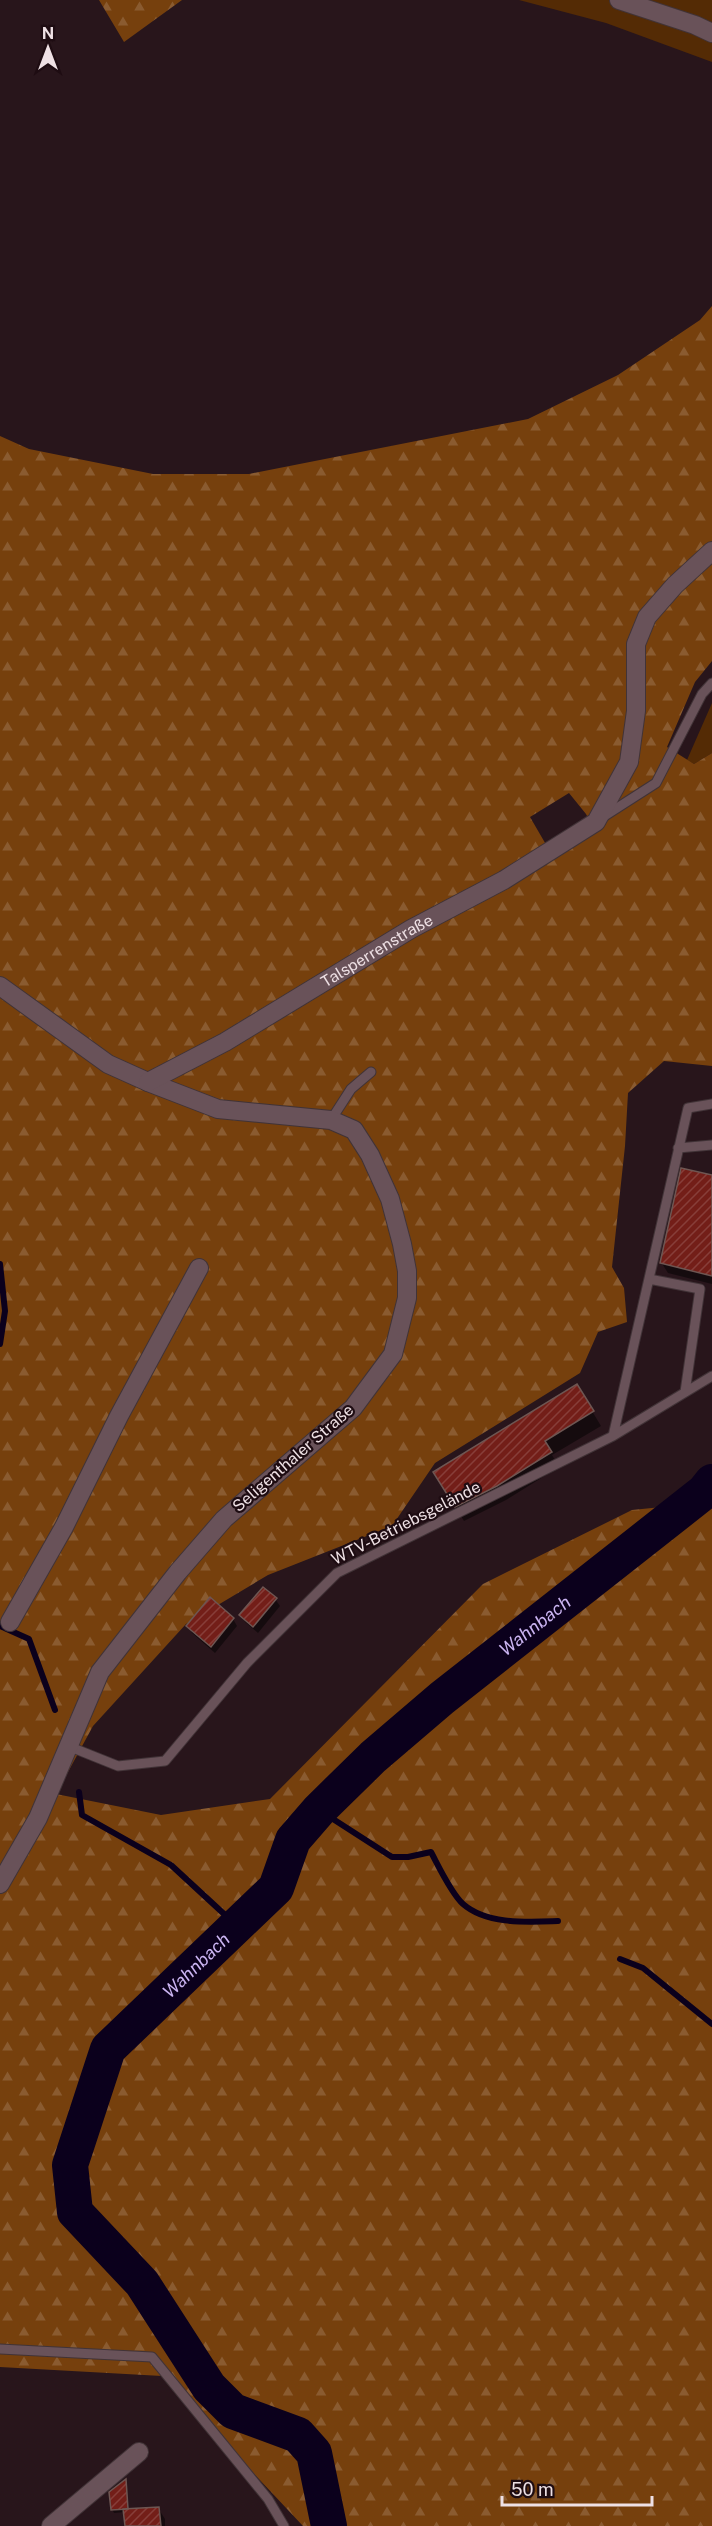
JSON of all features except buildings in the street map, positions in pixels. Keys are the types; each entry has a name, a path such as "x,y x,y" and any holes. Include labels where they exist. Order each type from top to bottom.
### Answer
{"street":[{"path":"619,0 686,21 712,33"},
{"path":"596,822 629,762 636,711 636,644 643,626 647,617 675,585 712,551"},
{"name":"Talsperrenstraße","path":"148,1082 225,1041 411,929 504,880 596,822"},
{"path":"0,986 108,1064 148,1082"},
{"name":"Seligenthaler Straße","path":"0,1884 38,1818 100,1672 178,1572 224,1519 353,1408 393,1354 407,1298 407,1271 390,1199 370,1155 354,1130 331,1120 218,1109 148,1082"},
{"path":"10,1622 64,1527 119,1416 199,1268"},
{"path":"51,2526 139,2452"}],"lane":[{"name":"Talsperrenstraße","path":"596,822 656,783 702,694 712,683"},
{"path":"331,1120 351,1089 371,1072"},
{"path":"613,1436 688,1108 712,1104"},
{"path":"678,1148 712,1145"},
{"path":"649,1279 699,1289 685,1392"},
{"name":"WTV-Betriebsgelände","path":"68,1746 118,1766 165,1761 247,1663 338,1573 613,1436 712,1376"},
{"path":"0,2349 152,2357 268,2499 284,2526"}],"shaded area":[{"path":"519,0 712,0 712,62 606,23"},
{"path":"712,703 712,753 694,764 687,760"}],"green space":[{"path":"99,0 182,0 124,42"},
{"path":"712,306 712,661 695,682 667,747 694,764 712,753 712,1066 664,1061 628,1093 625,1146 612,1267 624,1288 627,1322 598,1332 580,1373 435,1463 392,1526 268,1575 186,1624 93,1726 56,1794 161,1815 270,1799 483,1584 632,1510 712,1502 712,2526 303,2526 162,2376 0,2367 0,436 29,449 153,474 249,474 528,419 618,375 700,320","holes":["569,793 591,824 548,848 530,817"]}],"waterway":[{"path":"0,1264 5,1311 0,1344"},
{"name":"Wahnbach","path":"329,2526 314,2453 298,2435 233,2411 209,2387 142,2283 75,2212 70,2165 108,2049 276,1888 293,1840 319,1810 373,1757 442,1698 704,1492 712,1482"},
{"name":"Wahnbach","path":"704,1492 712,1490"},
{"path":"0,1626 29,1639 55,1710"},
{"path":"79,1792 82,1815 171,1865 236,1925"},
{"path":"319,1810 392,1857 408,1857 431,1852 454,1893 473,1911 508,1921 558,1921"},
{"path":"620,1959 643,1968 712,2024"}]}
